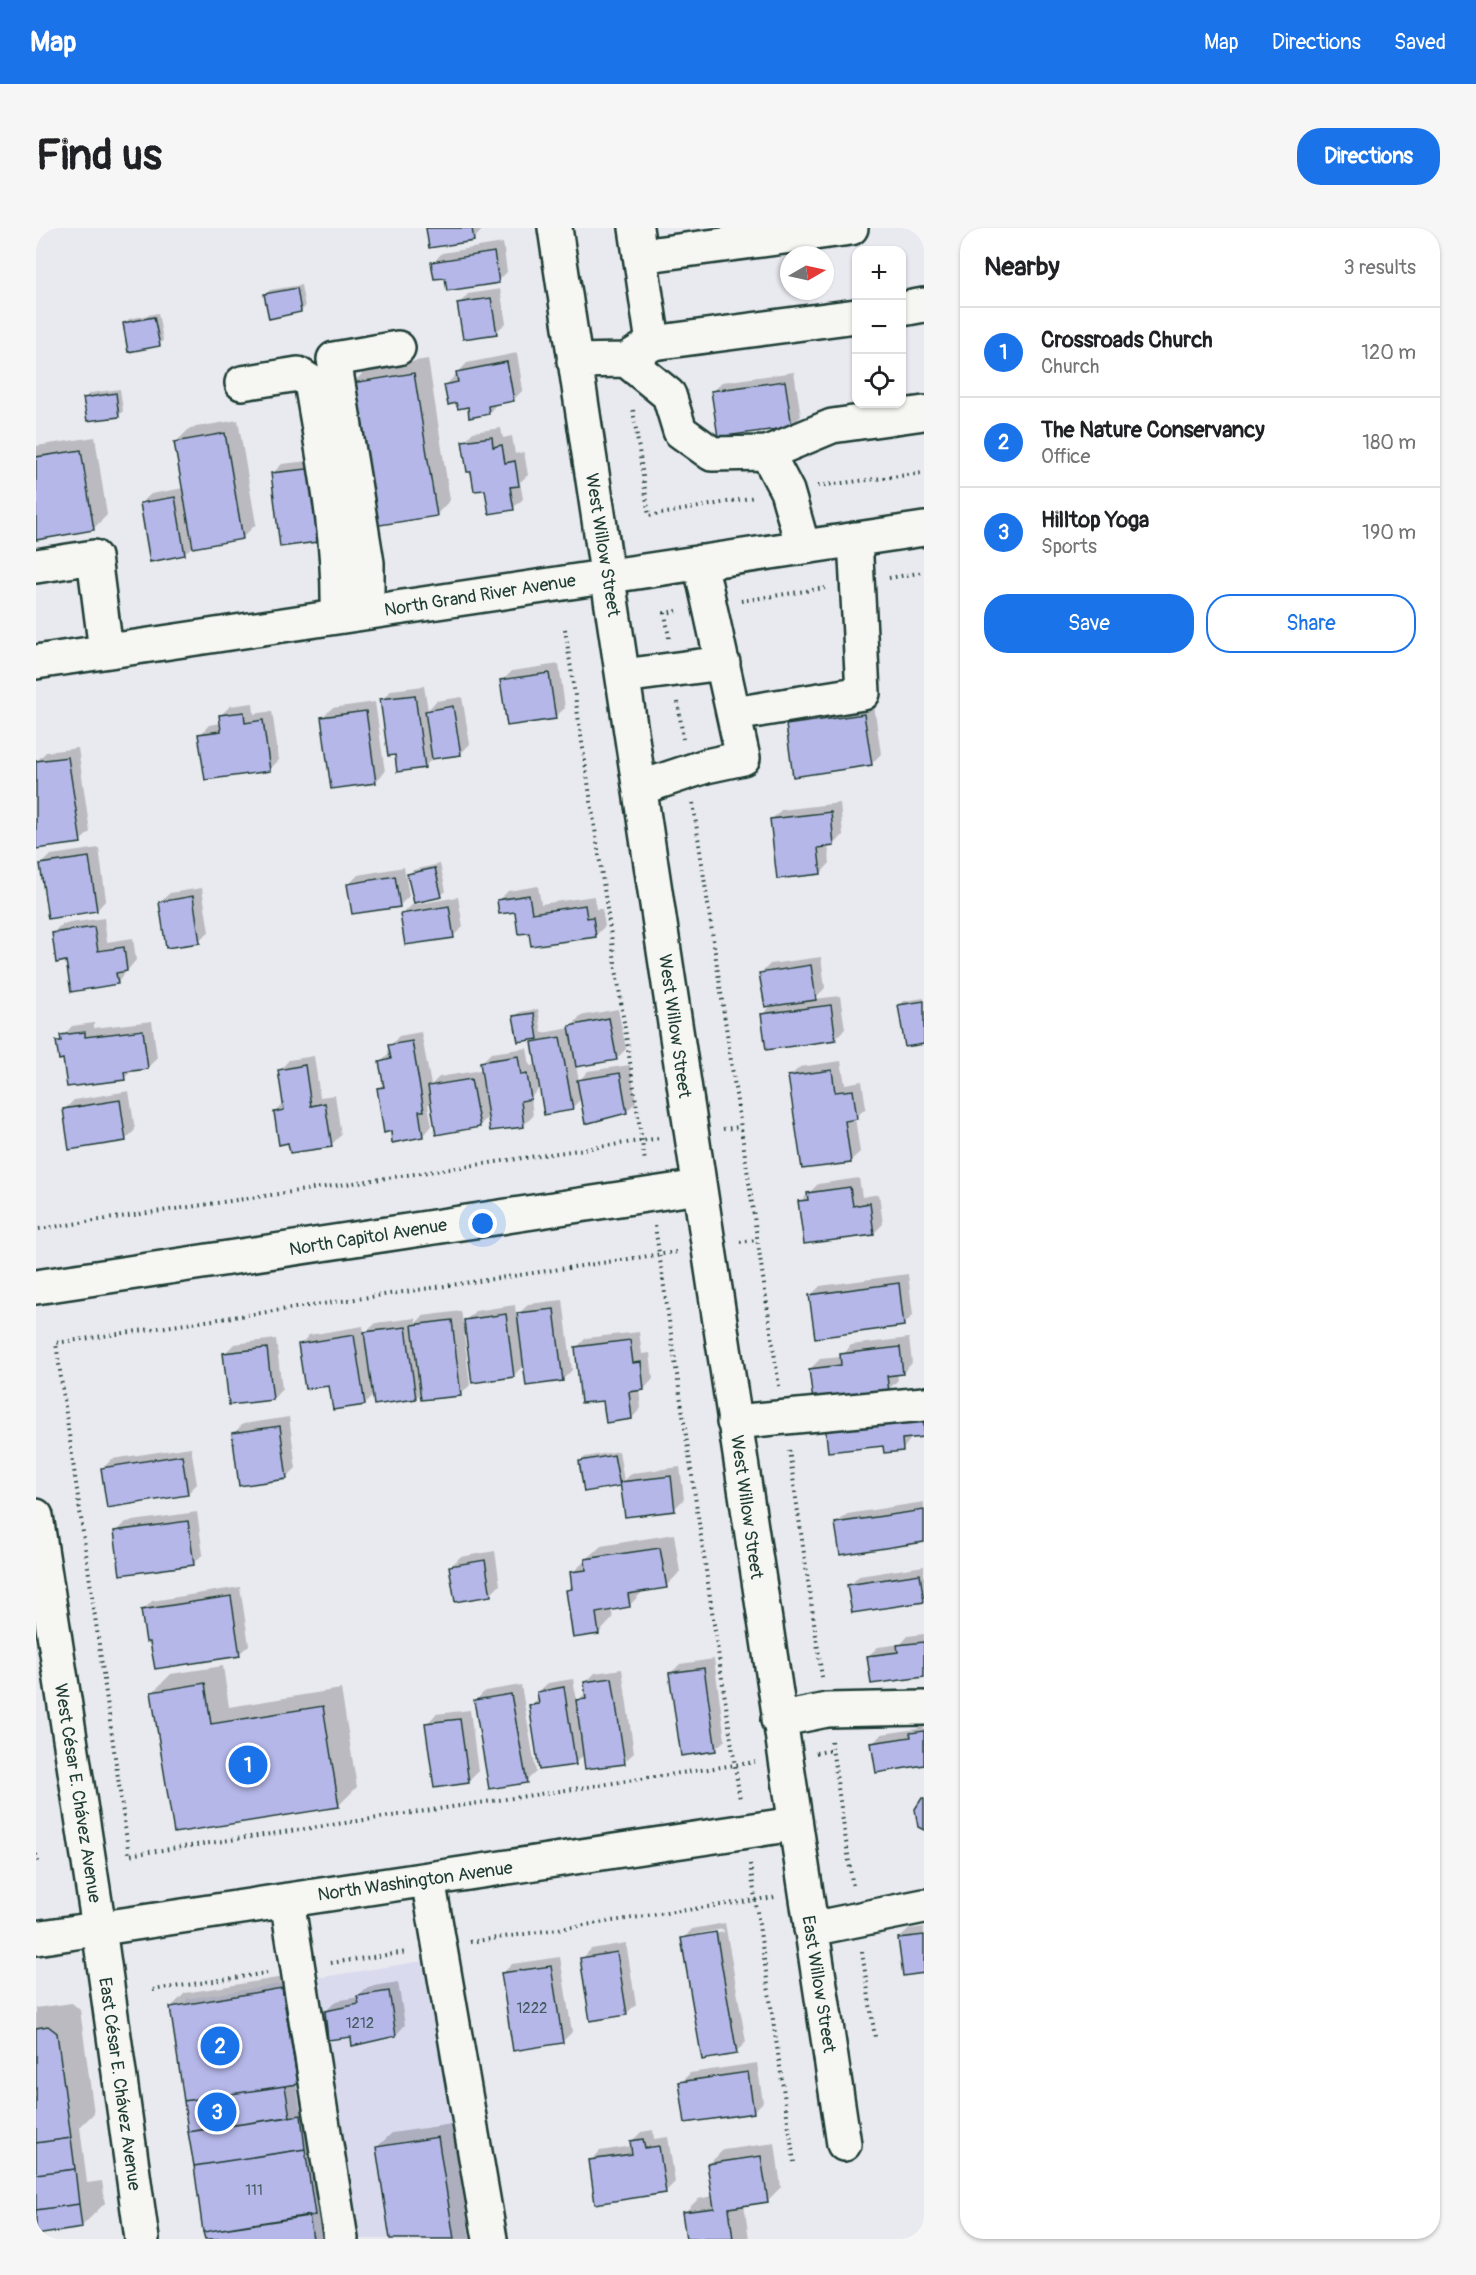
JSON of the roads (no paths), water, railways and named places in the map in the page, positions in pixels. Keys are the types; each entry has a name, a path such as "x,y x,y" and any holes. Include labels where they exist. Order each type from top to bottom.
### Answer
{"street":[{"name":"West Willow Street","path":"555,228 609,576 794,1824"},
{"path":"653,343 638,242 852,228"},
{"path":"906,308 924,305"},
{"path":"574,361 626,360 653,343 852,317"},
{"path":"352,614 366,563 334,359 398,348"},
{"path":"626,360 669,395 680,431 712,454 767,453 832,426 924,412"},
{"path":"242,383 298,374 311,381 334,521 339,567 352,614"},
{"path":"767,453 787,491 803,547"},
{"name":"North Grand River Avenue","path":"36,662 924,529"},
{"path":"734,714 863,693 855,539"},
{"path":"36,566 94,557 106,651"},
{"path":"640,788 688,772 743,758 700,562"},
{"path":"623,676 723,663"},
{"name":"North Capitol Avenue","path":"36,1287 699,1187"},
{"path":"734,1422 924,1404"},
{"name":"West César E. Chávez Avenue","path":"36,1515 99,1928"},
{"path":"778,1720 827,1710 924,1708"},
{"name":"North Washington Avenue","path":"36,1938 794,1824"},
{"name":"East Willow Street","path":"794,1824 844,2144"},
{"path":"428,1879 490,2239"},
{"path":"286,1900 341,2239"},
{"path":"811,1929 924,1906"},
{"name":"East César E. Chávez Avenue","path":"99,1928 142,2239"}],"place":[{"name":"Crossroads Church","path":"248,1765"},
{"name":"The Nature Conservancy","path":"220,2046"},
{"name":"Hilltop Yoga","path":"217,2112"}]}
